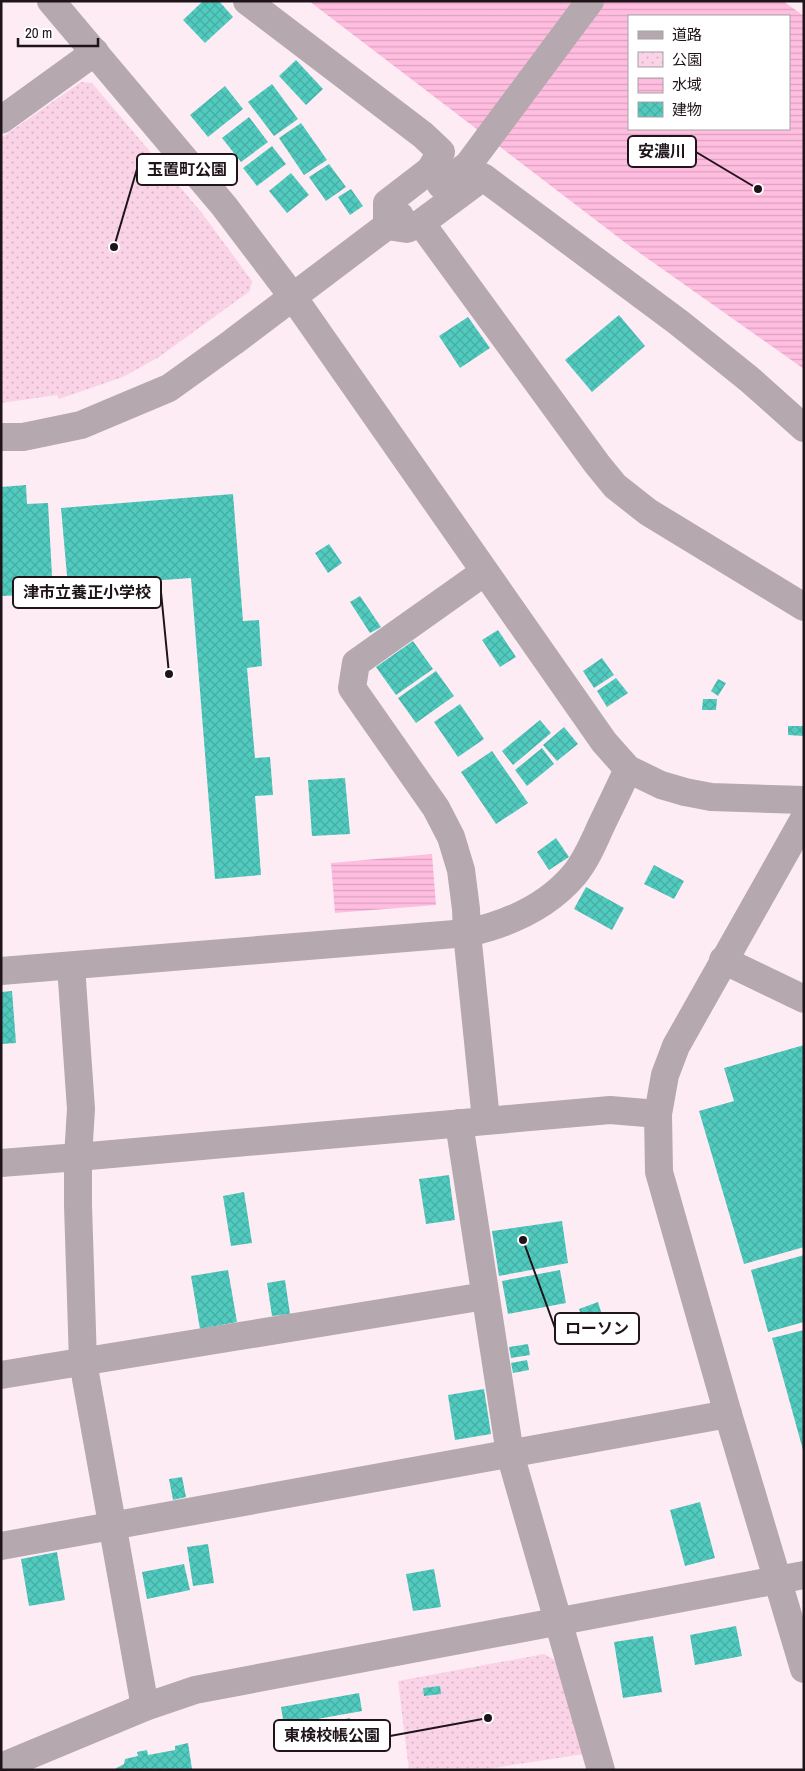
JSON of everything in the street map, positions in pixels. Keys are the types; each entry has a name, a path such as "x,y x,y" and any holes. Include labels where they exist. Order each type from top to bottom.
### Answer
{"street":[{"path":"51,1 224,206 293,297 484,573 604,742 628,769 661,785 685,792 711,796 804,800"},
{"path":"248,1 423,135 441,152 430,170 387,203 615,486 648,512 804,607"},
{"path":"403,221 468,165 590,1"},
{"path":"1,120 95,52"},
{"path":"1,438 23,437 81,425 169,388 293,297 403,221 483,177 678,322 749,379 804,428"},
{"path":"484,573 356,663 352,688 436,808 451,837 461,870 466,909 486,1120"},
{"path":"1,971 467,932 488,928 512,920 538,906 574,875 588,854 628,769"},
{"path":"804,819 676,1046 665,1075 658,1114 659,1172 728,1414 791,1578 804,1669"},
{"path":"723,960 804,998"},
{"path":"71,966 81,1109 78,1157 78,1215 83,1362 145,1706"},
{"path":"1,1163 610,1110 658,1114"},
{"path":"459,1123 510,1454 601,1770"},
{"path":"1,1374 485,1296"},
{"path":"1,1546 728,1414"},
{"path":"1,1767 145,1706 220,1685 791,1578"}],"green space":[{"path":"81,82 92,83 202,213 252,281 250,291 159,357 123,377 59,399 57,395 1,403 1,138"},
{"path":"544,1654 555,1660 584,1754 481,1770 409,1770 398,1681"}],"water":[{"path":"309,1 783,1 804,16 804,369 627,244"},
{"path":"432,854 436,905 335,913 331,863"}],"building":[{"path":"203,1 219,1 233,17 205,43 183,20"},
{"path":"296,60 323,89 306,105 279,76"},
{"path":"272,84 298,119 274,136 248,102"},
{"path":"225,86 243,109 208,137 190,115"},
{"path":"249,117 268,142 241,162 222,138"},
{"path":"301,123 327,160 304,175 279,138"},
{"path":"272,146 286,164 257,186 243,168"},
{"path":"329,164 346,187 326,201 309,177"},
{"path":"291,173 309,195 287,213 269,191"},
{"path":"351,189 363,206 350,215 338,197"},
{"path":"619,315 645,346 592,392 565,360"},
{"path":"468,317 490,348 460,368 439,336"},
{"path":"26,485 27,504 48,503 53,594 1,596 1,487"},
{"path":"233,494 243,621 259,620 262,666 247,668 255,758 270,757 273,795 255,796 261,875 215,879 191,578 68,587 61,508"},
{"path":"329,544 342,563 328,573 315,553"},
{"path":"360,596 381,627 370,633 350,602"},
{"path":"498,630 516,657 500,667 482,640"},
{"path":"413,641 433,669 396,695 376,667"},
{"path":"602,658 614,675 594,688 583,671"},
{"path":"436,671 454,696 416,723 398,698"},
{"path":"616,678 628,693 607,707 597,691"},
{"path":"718,679 726,683 718,696 711,691"},
{"path":"703,699 717,699 716,710 702,710"},
{"path":"460,704 484,739 458,757 434,722"},
{"path":"540,720 551,733 513,765 502,751"},
{"path":"788,726 804,726 804,736 788,735"},
{"path":"564,727 578,744 557,761 543,745"},
{"path":"542,748 554,764 527,786 515,770"},
{"path":"492,751 528,803 496,824 461,772"},
{"path":"345,778 350,834 312,836 308,780"},
{"path":"556,838 569,857 549,870 537,852"},
{"path":"654,865 684,881 674,899 644,884"},
{"path":"586,887 624,908 612,930 574,909"},
{"path":"12,991 16,1043 1,1044 1,992"},
{"path":"804,1045 804,1247 744,1264 699,1111 734,1101 724,1068"},
{"path":"449,1175 455,1220 426,1224 419,1179"},
{"path":"244,1192 252,1243 231,1246 223,1196"},
{"path":"562,1221 568,1263 499,1276 492,1231"},
{"path":"804,1255 804,1322 768,1332 751,1270"},
{"path":"228,1270 237,1322 200,1329 191,1276"},
{"path":"560,1270 566,1303 508,1314 502,1281"},
{"path":"285,1280 290,1314 272,1316 267,1283"},
{"path":"598,1302 607,1331 588,1337 579,1309"},
{"path":"804,1330 804,1450 803,1450 772,1338"},
{"path":"528,1344 530,1355 511,1358 509,1347"},
{"path":"527,1360 529,1370 513,1373 511,1363"},
{"path":"484,1389 491,1434 455,1440 448,1395"},
{"path":"182,1477 186,1497 173,1500 169,1479"},
{"path":"700,1502 715,1558 685,1566 670,1510"},
{"path":"208,1544 214,1583 193,1586 187,1547"},
{"path":"57,1552 65,1600 29,1606 21,1559"},
{"path":"184,1564 190,1590 147,1599 142,1572"},
{"path":"434,1569 441,1607 413,1611 406,1574"},
{"path":"736,1626 742,1656 695,1665 690,1635"},
{"path":"653,1636 662,1692 623,1698 614,1642"},
{"path":"440,1686 441,1694 424,1696 423,1688"},
{"path":"359,1693 362,1711 284,1725 281,1707"},
{"path":"350,1718 352,1731 314,1739 312,1725"},
{"path":"188,1743 192,1769 113,1770 124,1764 125,1759 138,1756 137,1752 147,1750 148,1755 175,1750 175,1746"}],"place":[{"name":"安濃川","path":"758,189"},
{"name":"玉置町公園","path":"114,247"},
{"name":"津市立養正小学校","path":"169,674"},
{"name":"ローソン","path":"523,1240"},
{"name":"東検校帳公園","path":"488,1718"}]}
